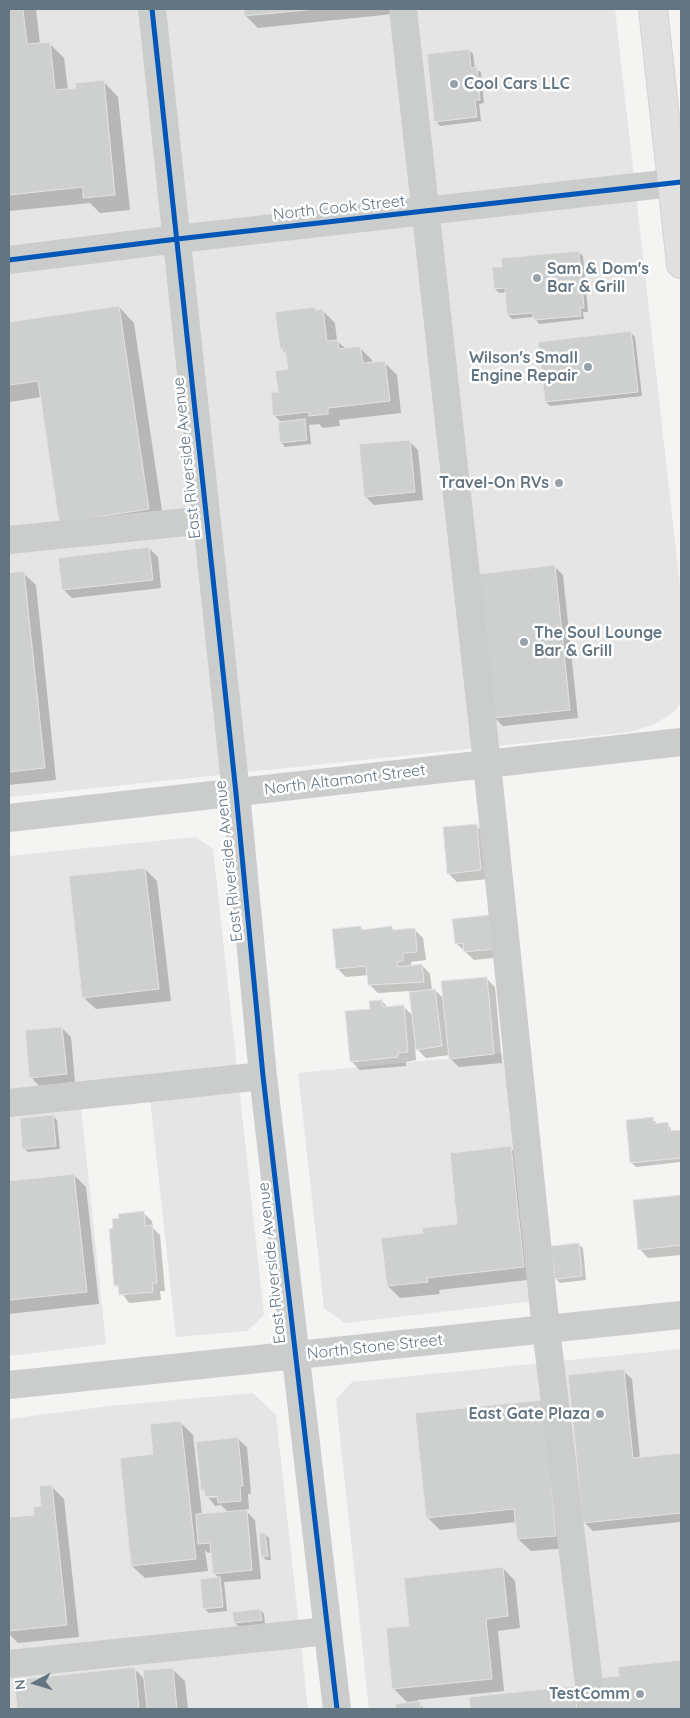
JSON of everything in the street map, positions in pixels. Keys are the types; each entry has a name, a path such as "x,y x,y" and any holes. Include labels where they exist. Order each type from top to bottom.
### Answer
{"main road":[{"path":"653,9 677,183 681,264"}],"street":[{"name":"East Riverside Avenue","path":"152,9 236,793 263,1076 337,1709"},
{"path":"403,9 487,764 546,1329 592,1709"},
{"name":"North Cook Street","path":"9,260 177,238 677,183"},
{"path":"9,540 206,520"},
{"name":"North Altamont Street","path":"9,818 681,742"},
{"path":"9,1103 263,1076"},
{"name":"North Stone Street","path":"9,1384 681,1315"},
{"path":"9,1664 328,1630"}],"shaded area":[{"path":"9,9 615,9 681,594 681,702 675,711 655,724 631,732 9,797"},
{"path":"195,837 213,849 264,1315 247,1331 176,1337 150,1099 81,1107 106,1344 9,1356 9,856"},
{"path":"506,1053 536,1301 345,1323 324,1308 298,1073"},
{"path":"681,1349 681,1709 369,1709 336,1399 352,1382"},
{"path":"253,1393 276,1415 308,1709 10,1709 9,1419 110,1406"}],"building":[{"path":"9,9 23,9 27,44 50,42 55,90 76,88 75,83 104,80 115,195 83,198 83,187 9,195"},
{"path":"244,9 316,9 244,16"},
{"name":"Cool Cars LLC","path":"469,49 471,68 477,67 480,100 475,100 477,117 434,122 427,54"},
{"name":"Sam & Dom's Bar & Grill","path":"579,251 584,308 580,308 581,316 533,320 533,313 507,315 505,288 494,289 492,267 502,267 501,258"},
{"path":"119,306 149,509 59,523 38,381 9,385 9,322"},
{"path":"315,307 315,310 323,309 327,341 338,340 339,349 360,346 363,363 385,361 390,401 328,408 328,414 309,416 309,412 273,416 271,392 278,392 275,371 288,369 285,349 280,349 275,312"},
{"name":"Wilson's Small Engine Repair","path":"631,331 638,392 545,402 538,342"},
{"path":"305,419 307,440 280,443 278,422"},
{"path":"410,440 415,492 364,497 359,444"},
{"path":"149,547 153,580 62,590 58,558"},
{"name":"The Soul Lounge Bar & Grill","path":"555,565 570,710 493,718 478,574"},
{"path":"24,571 45,768 9,772 9,573"},
{"path":"477,824 481,870 447,874 443,827"},
{"path":"145,868 159,989 82,998 69,876"},
{"path":"490,915 494,949 464,952 463,943 455,944 452,919"},
{"path":"361,926 361,930 392,926 392,930 415,928 417,952 403,953 403,961 397,962 398,967 422,964 424,982 368,985 366,966 336,969 332,929"},
{"path":"487,977 494,1054 449,1059 441,981"},
{"path":"435,989 442,1046 416,1050 409,992"},
{"path":"382,1000 383,1007 404,1005 408,1052 398,1053 398,1057 350,1062 345,1011 370,1009 369,1001"},
{"path":"62,1027 67,1074 29,1078 25,1030"},
{"path":"53,1115 56,1146 22,1149 20,1118"},
{"path":"653,1117 654,1124 668,1122 669,1131 681,1130 681,1158 630,1163 626,1120"},
{"path":"511,1146 524,1267 427,1278 428,1282 387,1286 381,1238 423,1233 422,1228 457,1224 450,1153"},
{"path":"74,1174 87,1292 9,1300 9,1181"},
{"path":"681,1195 681,1245 638,1250 633,1200"},
{"path":"144,1211 145,1226 152,1225 157,1283 152,1283 153,1292 119,1295 118,1285 114,1286 109,1229 113,1228 112,1219 119,1218 118,1214"},
{"path":"579,1243 582,1276 555,1279 551,1246"},
{"name":"East Gate Plaza","path":"624,1369 633,1458 681,1453 681,1513 583,1523 568,1375"},
{"path":"543,1400 556,1536 517,1539 514,1509 426,1518 415,1413"},
{"path":"181,1421 196,1559 131,1566 120,1458 153,1454 150,1424"},
{"path":"238,1437 243,1486 240,1486 241,1501 218,1503 217,1496 205,1497 204,1490 201,1490 196,1442"},
{"path":"52,1485 67,1625 9,1631 9,1517 34,1515 33,1507 41,1506 39,1486"},
{"path":"247,1510 252,1570 213,1574 210,1543 198,1544 196,1514"},
{"path":"259,1533 265,1533 268,1556 261,1557"},
{"path":"503,1567 508,1616 486,1619 492,1679 392,1689 386,1628 409,1626 404,1578"},
{"path":"220,1577 223,1607 203,1609 200,1579"},
{"path":"260,1609 262,1620 234,1623 232,1612"},
{"name":"TestComm","path":"681,1660 681,1709 601,1709 597,1678 619,1676 618,1667"},
{"path":"135,1667 139,1709 17,1709 14,1680"},
{"path":"173,1668 177,1709 147,1709 143,1670"},
{"path":"574,1686 577,1709 470,1709 469,1697"},
{"path":"420,1701 421,1709 396,1709 395,1704"}],"cycle path":[{"path":"152,9 236,793 263,1076 337,1709"},
{"path":"9,260 681,182"}],"place":[{"name":"Cool Cars LLC","path":"454,84"},
{"name":"Sam & Dom's Bar & Grill","path":"537,278"},
{"name":"Wilson's Small Engine Repair","path":"588,367"},
{"name":"Travel-On RVs","path":"559,483"},
{"name":"The Soul Lounge Bar & Grill","path":"524,642"},
{"name":"East Gate Plaza","path":"600,1414"},
{"name":"TestComm","path":"640,1694"}]}
